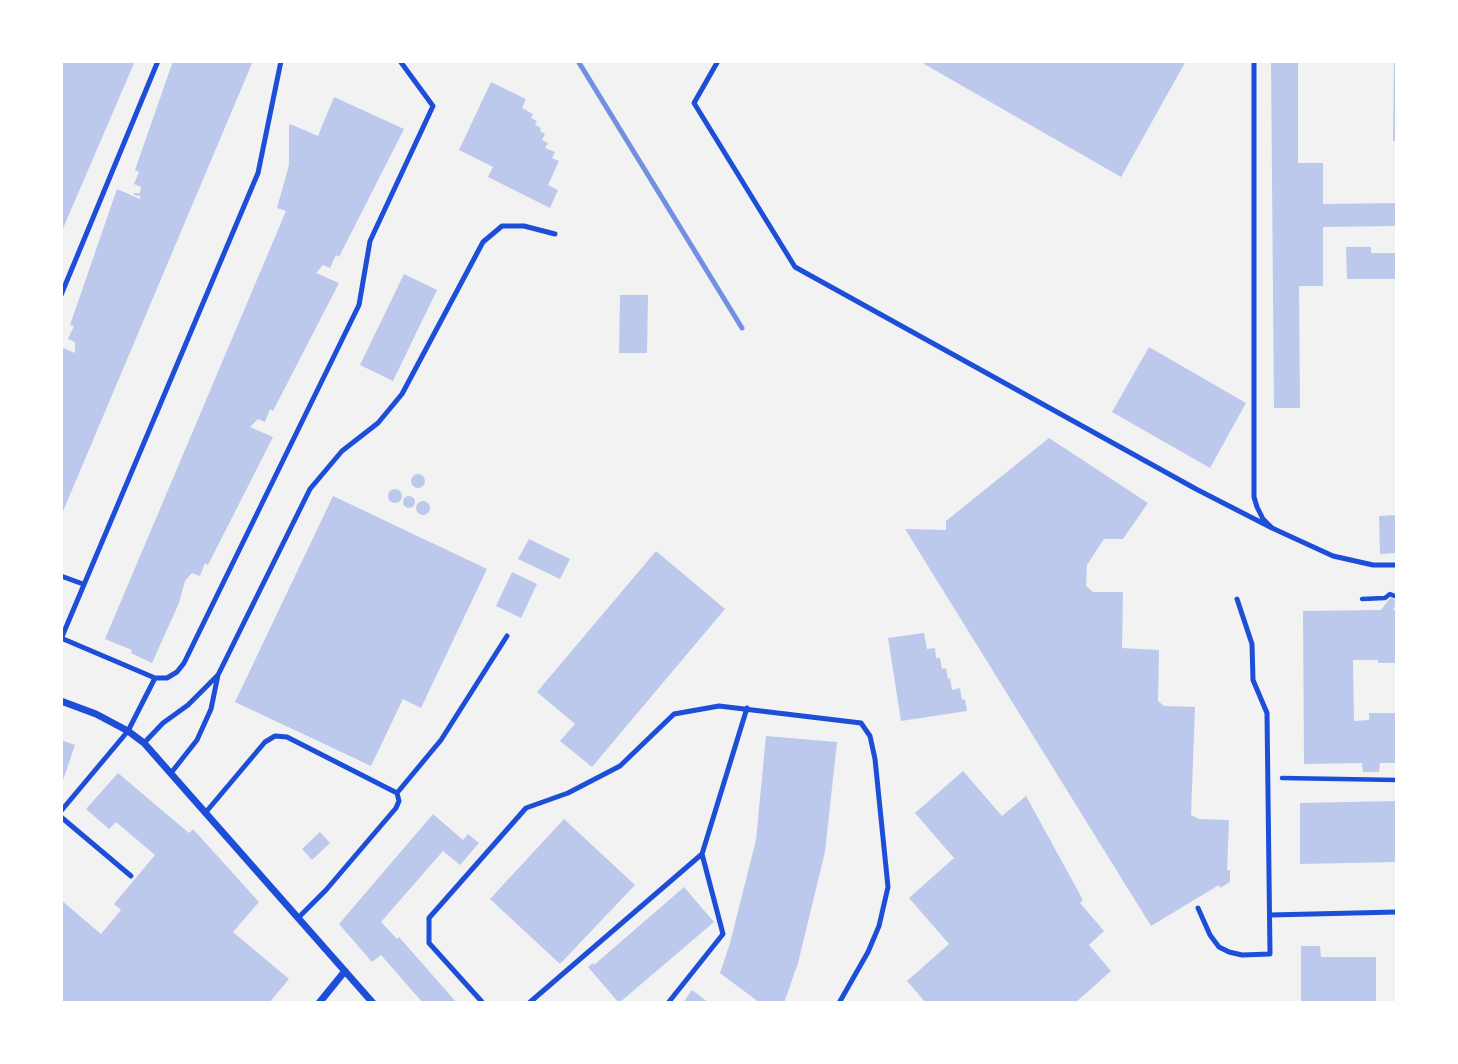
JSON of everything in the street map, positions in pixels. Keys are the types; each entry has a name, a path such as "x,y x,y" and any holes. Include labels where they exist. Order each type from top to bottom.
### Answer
{"street":[{"path":"61,701 96,714 144,743 373,1003"},
{"path":"319,1003 345,971"}],"lane":[{"path":"61,295 158,61"},
{"path":"281,61 258,173 61,638 155,678 167,678 177,672 184,663 359,305 370,241 433,106 400,61"},
{"path":"718,61 694,103 795,267 1196,489 1272,528 1333,556 1373,565 1397,565"},
{"path":"1254,61 1254,497 1263,519 1272,528"},
{"path":"171,773 197,740 211,709 218,675 310,489 342,452 377,423 402,394 483,242 502,226 524,226 555,234"},
{"path":"61,576 83,584"},
{"path":"1198,908 1210,935 1219,947 1242,955 1270,954 1267,713 1253,680 1252,645 1237,599"},
{"path":"397,793 441,740 508,636"},
{"path":"144,743 218,675"},
{"path":"61,811 128,731 155,678"},
{"path":"483,1003 429,943 429,918 526,808 568,793 620,766 674,714 719,706 861,723 870,736 875,759 888,887 879,926 868,952 839,1003"},
{"path":"668,1003 723,934 702,854 747,708"},
{"path":"206,812 265,743 275,736 287,737 397,793 399,801 396,808 326,890 298,918"},
{"path":"61,817 131,876"},
{"path":"529,1003 702,854"},
{"path":"1270,915 1397,912"}],"path":[{"path":"1362,599 1385,598 1390,594 1397,597"},
{"path":"1268,778 1397,780"}],"building":[{"path":"61,61 135,61 61,233"},
{"path":"173,61 253,61 61,516 61,347 75,353 75,342 68,339 74,326 70,325 117,189 140,199 140,196 134,195 140,193 141,187 134,184 139,172 135,170"},
{"path":"919,61 1186,61 1121,177"},
{"path":"1394,61 1397,61 1397,141 1393,141"},
{"path":"1271,63 1298,63 1298,163 1323,163 1323,204 1397,203 1397,226 1323,227 1323,286 1299,286 1300,408 1274,408"},
{"path":"491,82 526,99 522,108 533,114 531,118 537,121 535,125 545,134 542,140 548,143 545,148 555,152 552,158 559,161 548,185 558,190 550,208 488,177 493,167 459,150"},
{"path":"334,97 404,129 339,257 336,255 330,268 323,265 316,273 339,283 273,411 270,409 265,422 258,419 250,427 273,437 208,565 205,563 200,576 192,573 185,581 179,603 152,663 131,653 132,650 105,639 286,211 277,208 289,165 289,126 290,124 318,136"},
{"path":"1346,247 1371,247 1371,253 1397,253 1397,279 1347,279"},
{"path":"404,274 437,290 393,381 360,365"},
{"path":"620,295 648,295 647,353 619,353"},
{"path":"1149,347 1246,403 1210,468 1112,412"},
{"path":"1049,438 1148,503 1123,539 1104,539 1087,565 1086,586 1093,592 1123,592 1122,648 1159,650 1158,701 1164,706 1195,707 1191,815 1199,819 1229,820 1227,870 1230,870 1230,882 1220,888 1219,885 1151,926 905,529 946,530 946,521"},
{"path":"418,474 423,476 423,486 418,488 413,486 411,481 413,476"},
{"path":"395,489 400,491 400,501 395,503 390,501 388,496 390,491"},
{"path":"333,496 487,569 421,708 403,699 371,766 235,702"},
{"path":"404,497 414,497 414,507 404,507"},
{"path":"423,501 428,503 428,513 423,515 418,513 416,508 418,503"},
{"path":"1397,515 1397,553 1380,554 1379,516"},
{"path":"529,539 570,559 560,579 518,559"},
{"path":"656,551 725,609 592,767 560,741 575,724 537,692"},
{"path":"512,572 537,584 521,618 496,606"},
{"path":"1391,597 1397,602 1393,610 1397,610 1397,663 1353,660 1354,721 1369,720 1369,713 1397,713 1397,763 1380,763 1379,772 1363,772 1362,763 1304,764 1303,611 1381,610"},
{"path":"924,633 927,649 935,648 936,658 940,658 942,669 946,668 952,690 960,688 967,711 901,721 888,638"},
{"path":"766,736 837,742 825,852 798,963 784,1003 760,1003 720,973 756,840"},
{"path":"61,740 75,745 62,783 61,783"},
{"path":"963,771 1002,816 1026,796 1083,900 1080,903 1104,931 1089,945 1111,971 1075,1003 926,1003 907,981 949,944 909,898 954,858 915,813"},
{"path":"118,773 189,833 193,829 259,902 233,932 289,979 269,1003 61,1003 61,900 101,934 121,910 114,904 155,855 116,822 109,829 86,809"},
{"path":"1397,801 1397,862 1300,864 1300,803"},
{"path":"433,814 463,840 468,834 479,843 460,865 443,851 381,922 397,939 399,937 457,1003 423,1003 381,955 372,962 339,924"},
{"path":"564,819 635,885 560,964 490,899"},
{"path":"320,832 330,843 312,860 302,849"},
{"path":"684,887 714,922 619,1003 588,967 593,963 594,965"},
{"path":"1301,946 1320,946 1321,957 1376,957 1376,1003 1301,1003"},
{"path":"692,990 709,1003 683,1003"}],"railway":[{"path":"578,61 742,328"}]}
